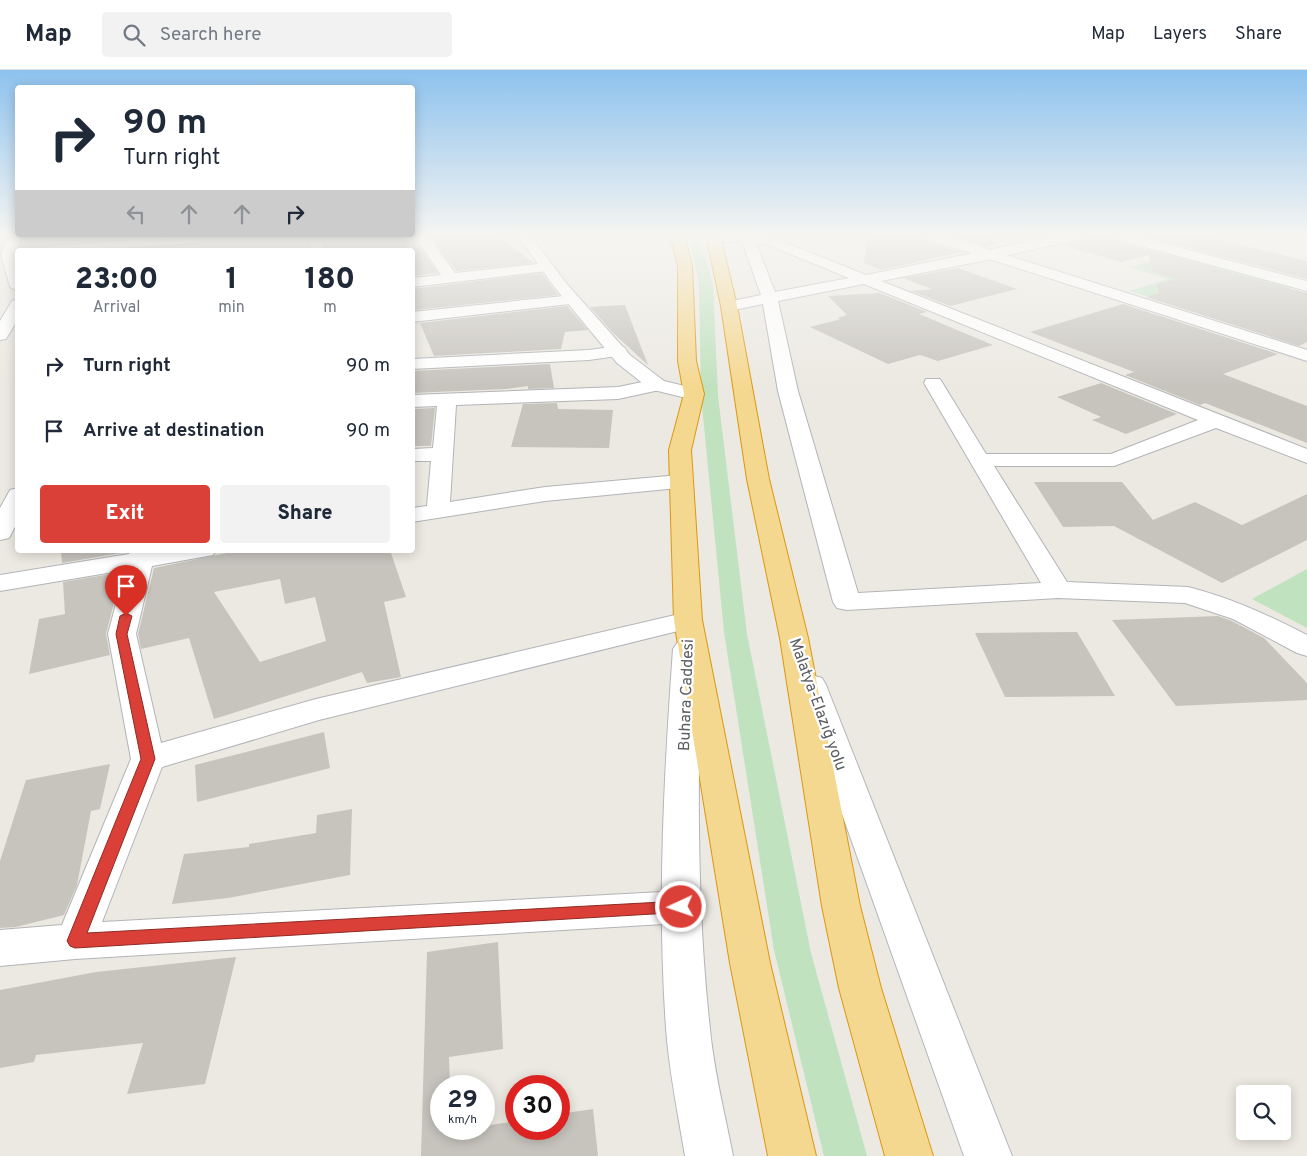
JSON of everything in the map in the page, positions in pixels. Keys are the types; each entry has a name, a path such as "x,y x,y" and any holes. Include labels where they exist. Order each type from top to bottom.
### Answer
{"highway":[{"name":"Buhara Caddesi","path":"685,286 687,361 694,394 680,450 680,482 688,620"},
{"name":"Malatya-Elazığ yolu","path":"725,286 758,479 794,638"},
{"path":"688,620 750,963 792,1156"},
{"path":"794,638 841,906 860,988 909,1156"}],"street":[{"path":"562,286 623,359 657,384 694,394"},
{"path":"765,286 770,298 788,391 847,602 1058,590 1188,595 1244,614 1307,647"},
{"path":"729,306 837,286"},
{"path":"882,286 1307,457"},
{"path":"1085,286 1307,356"},
{"path":"415,317 573,300"},
{"path":"0,304 15,301"},
{"path":"0,334 15,309"},
{"path":"415,364 589,355 618,351"},
{"path":"933,383 1058,590"},
{"path":"415,401 618,392 657,384"},
{"path":"438,511 441,454 447,400"},
{"path":"979,460 1114,460 1217,420"},
{"path":"415,455 441,454"},
{"path":"415,515 545,494 680,482"},
{"path":"0,534 15,502"},
{"path":"0,583 141,556 172,553"},
{"path":"75,941 148,759 122,634 141,556"},
{"path":"148,759 316,710 688,620"},
{"name":"Buhara Caddesi","path":"688,620 683,728 681,907 688,1030 708,1156"},
{"name":"Malatya-Elazığ yolu","path":"794,638 988,1156"},
{"path":"0,948 75,941 681,907"}],"green space":[{"path":"699,286 713,286 718,396 747,634 811,953 867,1156 824,1156 774,950 724,632 701,395"},
{"path":"1147,286 1293,286 1248,301 1156,299 1130,291"},
{"path":"1307,569 1307,628 1252,599"}],"building":[{"path":"439,286 551,286 558,295 415,310 415,289"},
{"path":"923,286 1008,286 1017,289 950,306 911,291 932,289"},
{"path":"1157,286 1280,286 1307,293 1307,342 1299,346 1146,297 1159,293"},
{"path":"880,293 927,312 919,314 993,345 938,361 920,355 888,364 810,327 841,319 837,318 847,315 828,296"},
{"path":"1123,304 1278,354 1223,374 1307,406 1307,443 1205,403 1200,405 1125,375 1134,372 1030,332"},
{"path":"625,305 648,365 612,332 590,307"},
{"path":"567,306 588,330 565,332 561,349 434,356 420,323"},
{"path":"550,364 554,388 528,389 528,386 506,389 415,393 415,371"},
{"path":"1101,383 1177,414 1126,434 1092,420 1101,417 1057,397"},
{"path":"557,403 558,409 613,410 609,448 511,447 523,404"},
{"path":"435,408 431,446 415,446 415,409"},
{"path":"1034,482 1122,482 1153,520 1195,502 1242,525 1307,494 1307,540 1222,583 1114,526 1063,527"},
{"path":"61,553 121,553 62,563"},
{"path":"226,553 391,553 406,597 384,602 401,677 367,683 362,672 214,719 189,638 141,649 138,634 154,568","holes":["280,579 285,604 315,597 326,641 260,662 214,592"]},
{"path":"122,572 106,634 110,655 29,674 39,619 65,614 63,582"},
{"path":"1218,616 1232,621 1264,638 1307,683 1307,700 1176,706 1112,620"},
{"path":"1077,632 1115,696 1005,697 975,633"},
{"path":"324,732 330,768 197,802 195,765"},
{"path":"110,764 100,809 91,811 77,885 64,915 16,927 0,928 0,861 26,780"},
{"path":"352,809 350,875 228,898 172,904 184,854 249,847 249,844 316,833 317,815"},
{"path":"498,942 503,1049 449,1057 450,1075 430,1075 430,1140 495,1140 495,1124 505,1123 505,1140 570,1140 570,1112 593,1109 598,1156 421,1156 427,952"},
{"path":"236,957 205,1084 127,1094 143,1043 36,1055 34,1062 0,1068 0,990 96,972"}],"route":[{"path":"126,616 122,634 148,759 75,941 681,907"}]}
